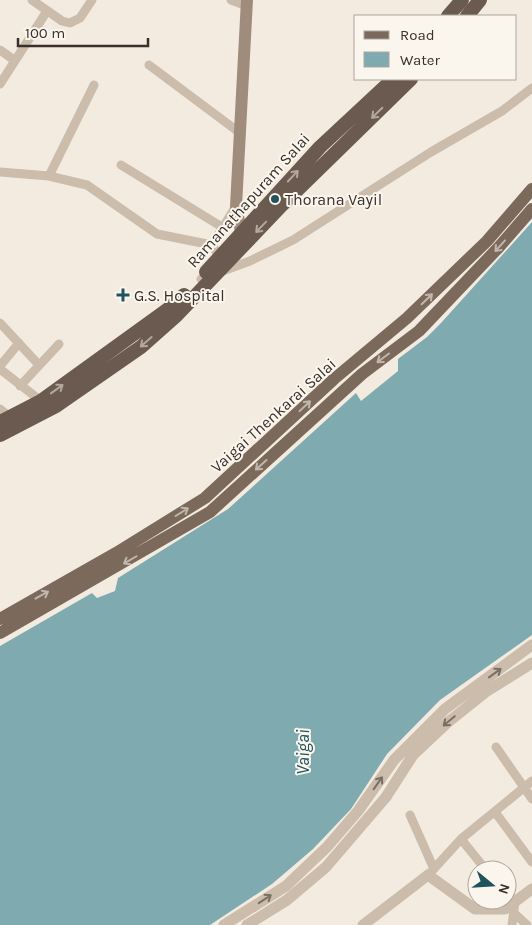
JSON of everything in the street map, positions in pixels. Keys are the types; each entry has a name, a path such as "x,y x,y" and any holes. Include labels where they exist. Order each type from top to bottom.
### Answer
{"highway":[{"path":"449,15 462,0"},
{"path":"468,15 480,0"},
{"name":"Ramanathapuram Salai","path":"0,436 56,406 141,347 177,315 216,273 242,238 320,148 392,80"},
{"name":"Ramanathapuram Salai","path":"3,416 41,401 167,310 201,279 216,250 242,238 410,80"}],"main road":[{"path":"242,238 236,206 247,3"},
{"name":"Vaigai Thenkarai Salai","path":"0,619 116,553 205,498 334,379 407,318 487,241 532,189"},
{"name":"Vaigai Thenkarai Salai","path":"0,634 210,512 362,374 419,331 499,247 532,209"}],"street":[{"path":"32,0 62,21 76,22 92,0"},
{"path":"232,0 247,3"},
{"path":"0,84 46,11"},
{"path":"0,50 14,60"},
{"path":"149,64 240,132"},
{"path":"49,176 94,85"},
{"path":"201,279 250,261 293,240 431,152 502,111 532,88"},
{"path":"121,165 222,227"},
{"path":"0,172 49,176 87,185 157,234 216,250 222,227 236,206"},
{"path":"0,323 39,365"},
{"path":"19,344 0,368 41,401"},
{"path":"20,386 59,344"},
{"path":"224,925 286,886 328,846 358,811 394,760 445,709 532,645"},
{"path":"247,925 287,900 326,867 376,810 413,755 447,723 487,691 532,664"},
{"path":"496,747 532,799"},
{"path":"363,925 431,872 462,840 532,781"},
{"path":"495,812 532,862"},
{"path":"410,814 431,872 467,902"},
{"path":"462,840 478,860"},
{"path":"517,900 532,889"},
{"path":"512,910 512,925"},
{"path":"516,910 527,925"}],"water":[{"name":"Vaigai","path":"532,222 532,635 440,700 387,754 351,809 313,849 272,884 210,925 0,925 0,646 92,593 97,598 115,591 118,578 228,509 356,393 361,401 398,371 398,359 427,337 441,323"}],"place":[{"name":"Thorana Vayil","path":"275,199"},
{"name":"G.S. Hospital","path":"123,295"}]}
